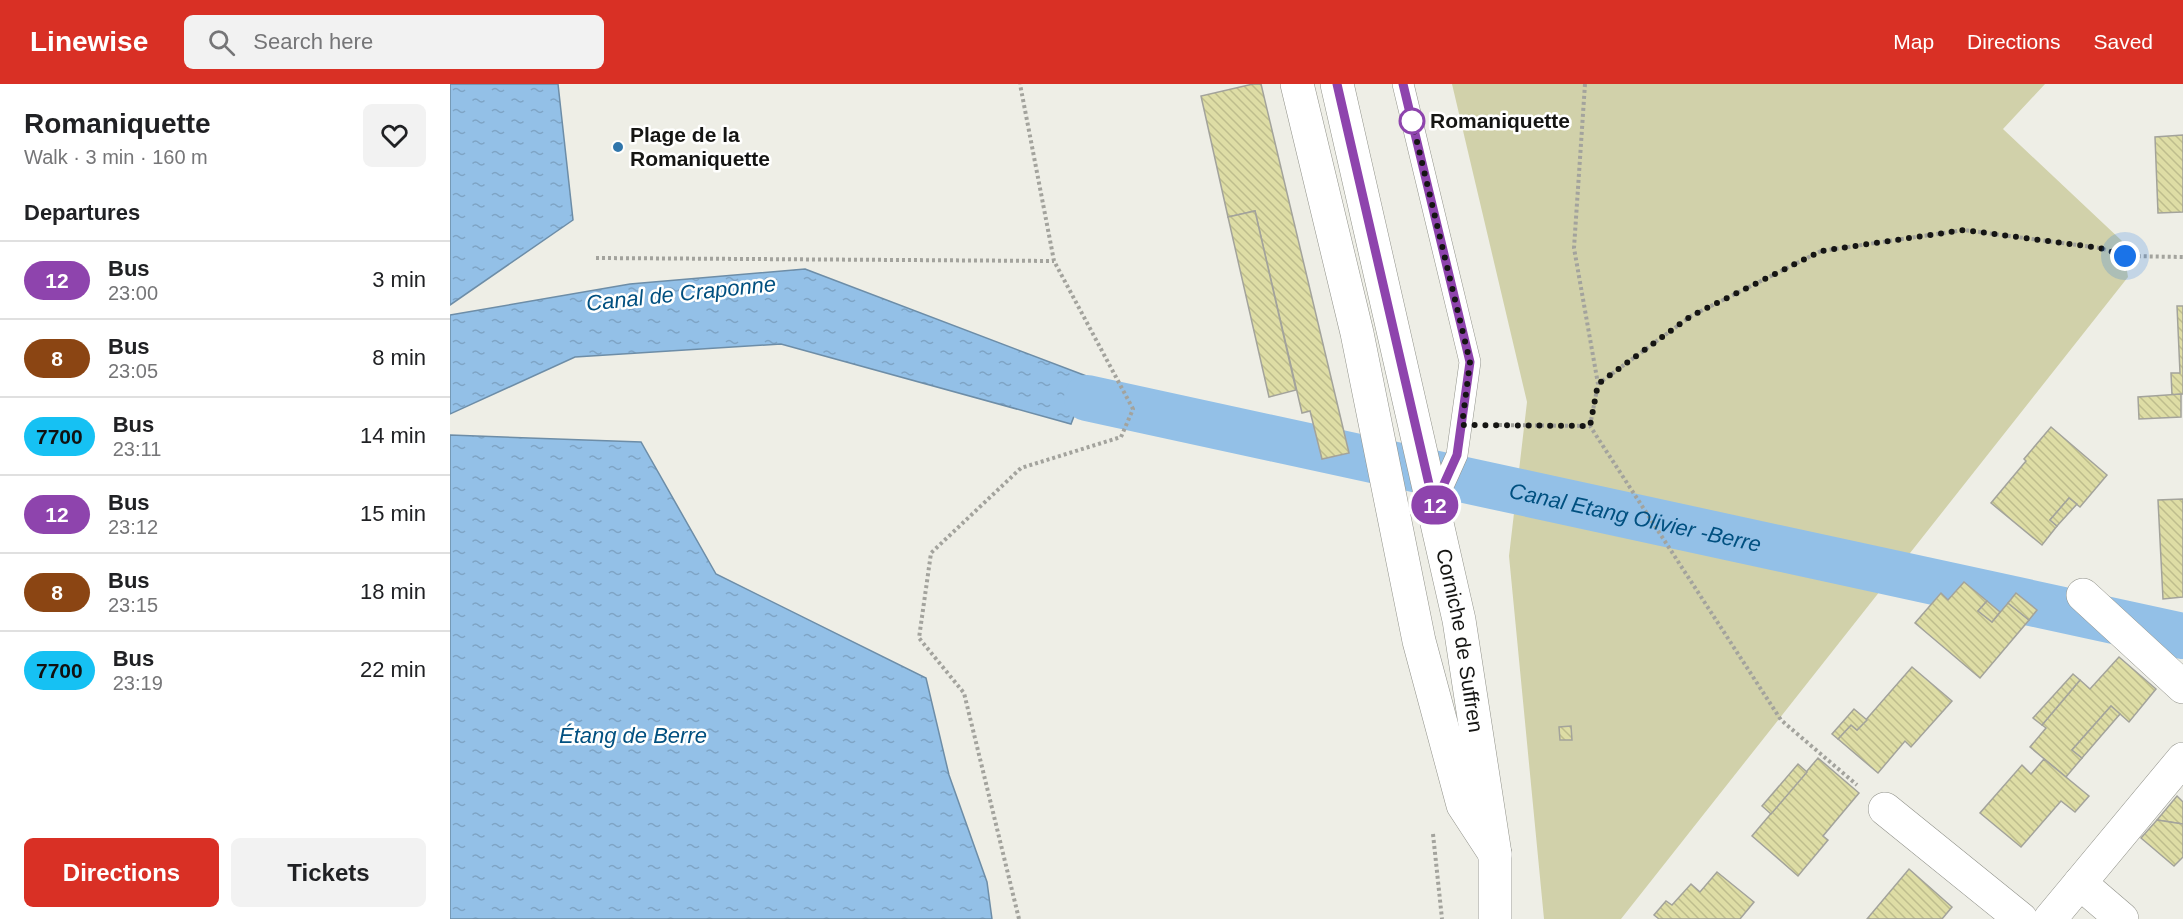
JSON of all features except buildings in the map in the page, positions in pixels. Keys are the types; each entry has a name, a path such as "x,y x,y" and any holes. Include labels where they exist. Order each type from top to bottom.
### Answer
{"street":[{"path":"1297,84 1357,333 1419,641 1463,805 1495,854"},
{"name":"Corniche de Suffren","path":"1337,84 1459,620 1495,854 1495,919"},
{"path":"2083,595 2183,687"},
{"path":"2050,919 2183,759"},
{"path":"1885,809 2021,919"},
{"path":"2080,883 2122,919"}],"lane":[{"path":"1403,84 1470,362 1457,455 1434,506"}],"path":[{"path":"1019,919 964,693 919,638 931,554 1021,468 1121,436 1133,409 1054,261 1020,84"},
{"path":"1585,84 1574,248 1598,384 1590,426 1782,720 1885,809"},
{"path":"1598,384 1691,316 1821,251 1964,230 2100,248 2125,256 2183,257"},
{"path":"596,258 1054,261"},
{"path":"1462,425 1590,426"}],"green space":[{"path":"1452,84 2045,84 2003,129 2122,241 2128,277 1621,919 1544,919 1509,556 1527,402"}],"water":[{"path":"450,84 558,84 573,220 450,305"},
{"name":"Canal de Craponne","path":"805,269 1089,377 1071,424 781,344 575,357 450,414 450,315 630,284"},
{"name":"Étang de Berre","path":"450,435 641,442 716,574 926,678 949,775 987,882 992,919 450,919"}],"waterway":[{"name":"Canal Etang Olivier -Berre","path":"1087,398 2183,636"}],"bus line":[{"name":"12","path":"1337,84 1434,506 1457,455 1470,362 1403,84"}],"place":[{"name":"Romaniquette","path":"1412,121"},
{"name":"Plage de la Romaniquette","path":"618,147"}],"route":[{"path":"1412,121 1470,362 1462,425 1590,426 1598,384 1691,316 1821,251 1964,230 2100,248 2125,256"}]}
